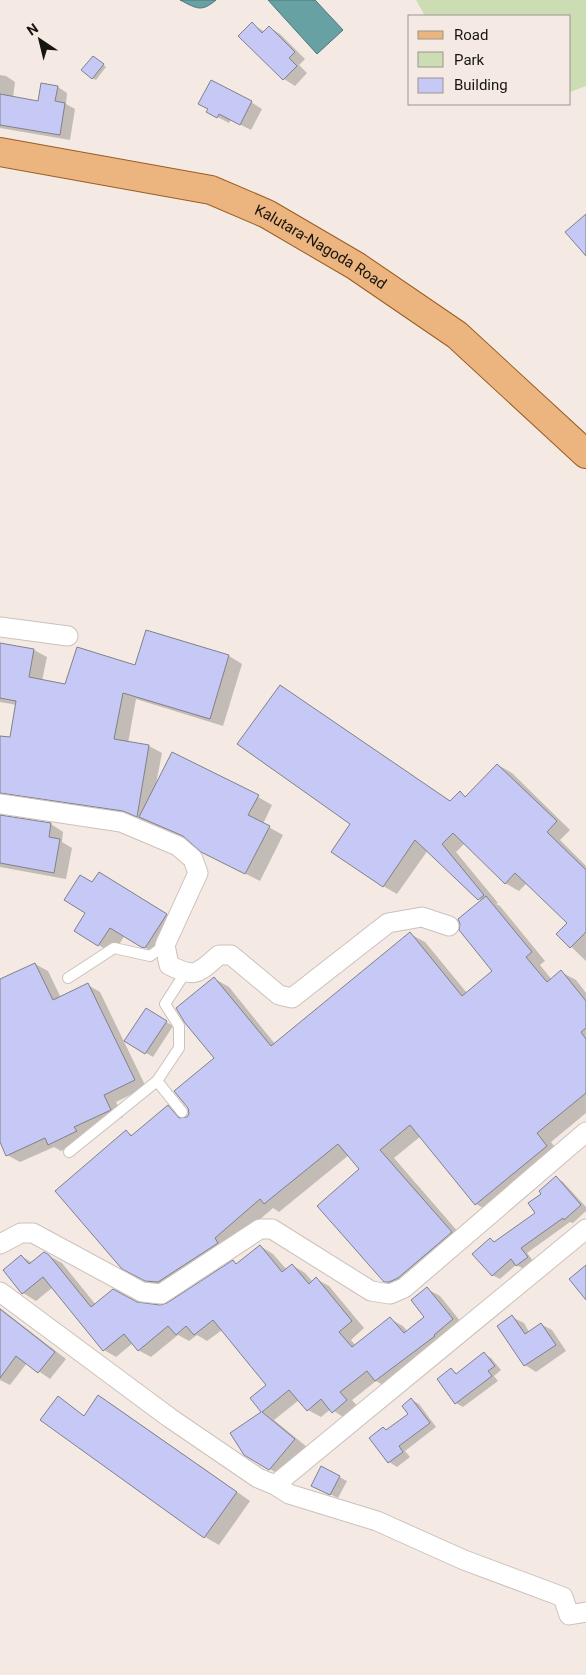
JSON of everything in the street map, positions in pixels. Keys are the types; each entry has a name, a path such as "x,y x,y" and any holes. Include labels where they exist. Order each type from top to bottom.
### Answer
{"main road":[{"name":"Kalutara-Nagoda Road","path":"0,152 211,190 267,214 356,266 457,335 586,454"}],"street":[{"path":"0,626 68,636"},
{"path":"0,804 121,822 178,846 193,859 198,873 165,945 169,965 185,973 200,971 219,955 231,955 279,995 292,998 388,923 422,916 449,926"},
{"path":"0,1244 21,1233 33,1234 142,1292 161,1294 260,1229 272,1229 371,1291 390,1294 404,1288 586,1132"},
{"path":"275,1485 586,1229"},
{"path":"0,1292 170,1418 258,1478 275,1485 289,1494 377,1521 464,1560 563,1597 569,1615 586,1612"}],"lane":[{"path":"68,978 114,948 150,956 165,945"},
{"path":"68,1152 157,1081 179,1048 179,1026 165,1004 185,973"},
{"path":"157,1081 182,1112"}],"green space":[{"path":"416,0 586,0 586,86 571,92 571,15 424,15"}],"water":[{"path":"180,0 216,0 206,7 198,8"},
{"path":"268,0 315,0 343,30 317,54"}],"building":[{"path":"252,22 262,33 269,26 295,52 289,58 297,66 283,80 238,36"},
{"path":"93,56 104,64 92,79 81,70"},
{"path":"211,80 252,101 240,125 219,114 217,118 206,112 208,109 198,104"},
{"path":"41,83 58,86 55,101 65,103 60,135 0,125 0,94 38,101"},
{"path":"586,214 586,256 565,232"},
{"path":"146,630 229,655 210,719 123,693 114,739 149,745 137,817 123,811 0,793 0,736 10,737 16,701 0,698 0,643 34,649 29,677 65,684 77,647 135,665"},
{"path":"280,685 450,801 460,791 465,797 497,764 557,821 547,832 586,870 586,932 570,948 556,934 567,923 515,873 505,884 453,833 442,844 484,895 478,900 415,840 383,887 331,852 350,824 237,744"},
{"path":"172,752 259,795 248,815 270,826 245,874 201,852 183,836 139,817"},
{"path":"0,815 51,823 49,837 60,839 54,873 0,863"},
{"path":"99,872 167,914 145,948 110,928 98,946 74,931 85,913 64,900 80,875 92,882"},
{"path":"486,896 532,952 526,957 547,982 561,970 586,1001 586,1028 581,1032 586,1039 586,1093 537,1133 547,1146 475,1205 410,1125 380,1150 452,1232 398,1278 384,1282 317,1206 359,1169 338,1144 264,1204 260,1199 215,1238 218,1243 158,1282 145,1281 122,1269 55,1191 126,1130 131,1136 168,1105 179,1118 187,1117 189,1114 188,1108 174,1091 214,1058 185,1023 176,1008 214,977 271,1046 410,932 462,996 492,971 459,930 460,924 458,919"},
{"path":"35,963 53,1000 88,983 135,1080 104,1095 111,1110 74,1127 77,1131 48,1145 45,1138 6,1156 0,1142 0,979"},
{"path":"146,1008 167,1021 145,1054 124,1041"},
{"path":"556,1176 581,1205 564,1220 563,1218 521,1248 528,1257 516,1266 511,1259 492,1276 472,1254 490,1238 494,1242 535,1213 528,1203 541,1194 539,1191"},
{"path":"260,1245 282,1272 292,1264 309,1284 316,1277 352,1321 339,1332 352,1347 390,1317 404,1333 424,1317 411,1300 427,1287 453,1319 435,1336 375,1381 367,1371 340,1392 347,1400 332,1413 321,1399 307,1411 289,1390 262,1412 295,1439 269,1470 244,1455 230,1433 261,1412 250,1398 266,1385 213,1320 194,1335 186,1326 176,1335 168,1326 138,1351 124,1334 103,1351 43,1277 22,1294 3,1270 21,1255 29,1264 44,1252 49,1255 91,1307 113,1289 137,1302 160,1305 167,1303 233,1260 236,1264"},
{"path":"586,1265 586,1300 569,1279"},
{"path":"0,1309 55,1352 38,1373 16,1356 0,1378"},
{"path":"512,1315 525,1334 541,1323 556,1345 524,1366 497,1326"},
{"path":"484,1352 495,1366 488,1371 492,1376 455,1404 437,1379 451,1368 456,1374"},
{"path":"98,1395 237,1492 204,1538 40,1420 58,1396 84,1416"},
{"path":"411,1398 430,1423 399,1446 403,1452 388,1463 369,1438 383,1427 386,1430 408,1414 402,1406"},
{"path":"321,1466 340,1476 330,1495 311,1486"}]}
